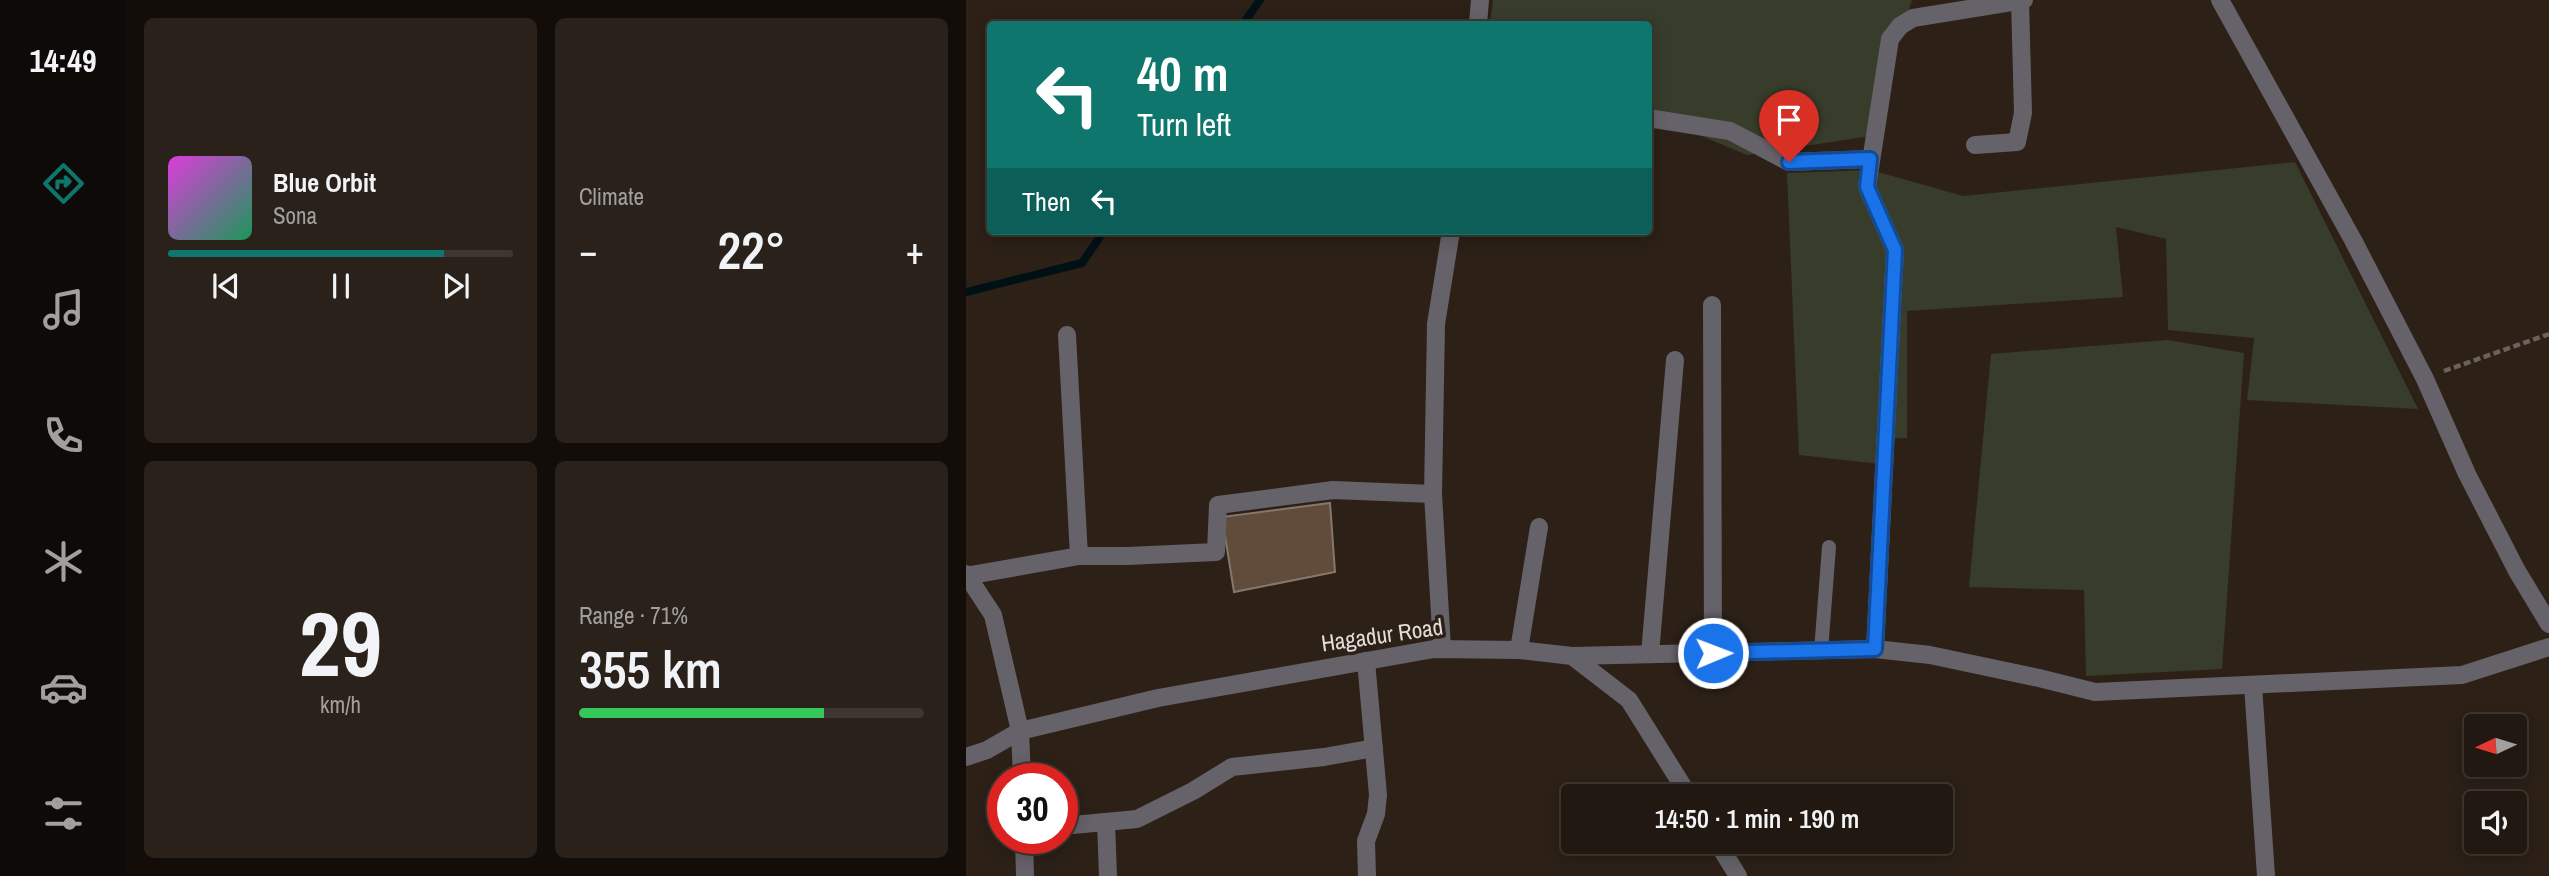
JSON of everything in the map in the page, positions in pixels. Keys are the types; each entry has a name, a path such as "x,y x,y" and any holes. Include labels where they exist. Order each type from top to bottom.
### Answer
{"street":[{"path":"1478,21 1480,0"},
{"path":"1875,649 1895,250 1867,187 1890,39 1900,26 1913,18 2022,0 2023,113 2017,142 1975,145"},
{"path":"2220,0 2353,240 2425,379 2467,474 2517,571 2549,624"},
{"path":"1652,119 1730,131 1789,162 1870,159"},
{"path":"1442,648 1433,494 1436,324 1450,235"},
{"path":"1712,305 1713,653"},
{"path":"1067,335 1079,555"},
{"path":"1650,654 1675,360"},
{"path":"1021,763 1020,731 993,615 966,575 1079,555 1216,552 1218,505 1333,490 1433,494"},
{"path":"1519,650 1539,527"},
{"name":"Hagadur Road","path":"966,757 987,750 1020,731 1158,698 1442,648 1519,650 1572,656 1875,649 1930,656 2095,692 2462,676 2549,647"},
{"path":"1572,656 1629,700 1682,784"},
{"path":"1366,661 1378,795 1376,814 1366,841 1367,876"},
{"path":"2253,685 2266,876"},
{"path":"1078,825 1137,819 1193,792 1232,767 1324,757 1374,748"},
{"path":"1106,822 1108,876"},
{"path":"1024,854 1025,876"},
{"path":"1724,854 1738,876"}],"lane":[{"path":"1821,650 1829,547"}],"path":[{"path":"2425,379 2549,334"}],"green space":[{"path":"1493,0 1912,0 1870,136 1747,155 1652,115 1652,21 1490,21"},
{"path":"2295,162 2418,409 2247,400 2254,338 2168,330 2166,239 2116,227 2123,297 1907,311 1907,438 1879,439 1880,464 1799,455 1787,173 1871,170 1963,196"},
{"path":"2168,340 2244,353 2222,669 2086,676 2084,590 1969,587 1991,354"}],"building":[{"path":"1330,503 1335,572 1234,592 1222,517"}],"waterway":[{"path":"1245,21 1260,0"},
{"path":"966,292 1082,263 1101,235"}],"route":[{"path":"1713,653 1875,649 1895,250 1867,187 1870,159 1789,162"}]}
